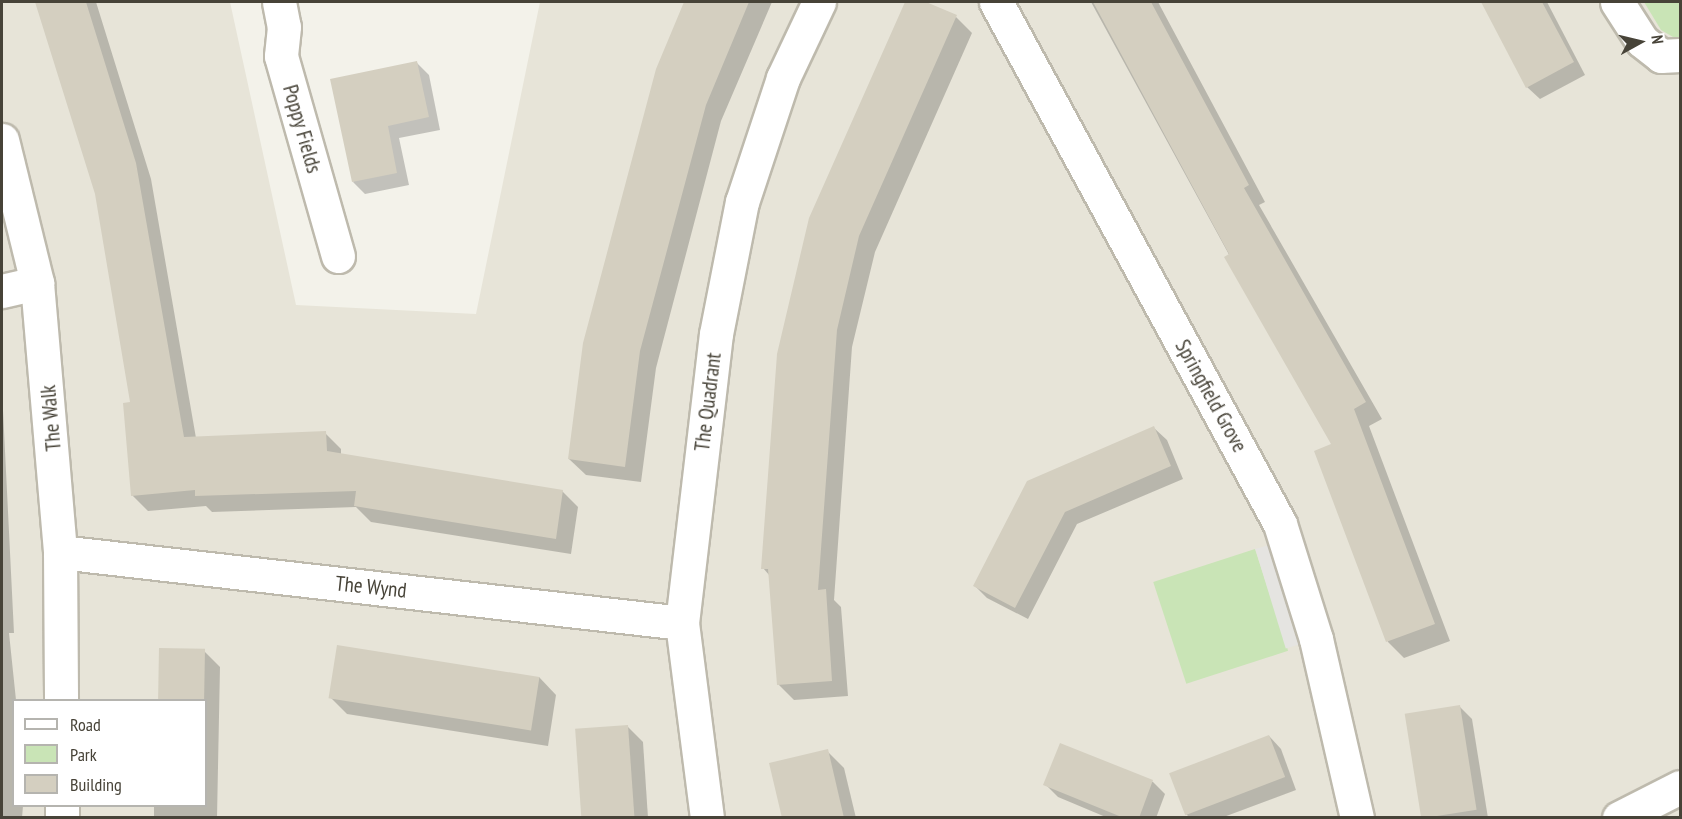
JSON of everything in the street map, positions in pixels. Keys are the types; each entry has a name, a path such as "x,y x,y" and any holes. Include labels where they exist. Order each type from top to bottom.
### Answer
{"street":[{"name":"Poppy Fields","path":"279,2 284,27 281,56 338,256"},
{"name":"The Quadrant","path":"707,818 682,623 716,334 742,202 783,78 819,2"},
{"name":"Springfield Grove","path":"996,2 1280,524 1316,639 1357,818"},
{"path":"1617,2 1642,41 1661,56 1680,55"},
{"name":"The Walk","path":"2,140 38,283 60,552 61,699"},
{"path":"2,291 38,283"},
{"name":"The Wynd","path":"60,552 682,623"},
{"path":"1619,818 1680,787"}],"shaded area":[{"path":"2,2 230,2 296,305 476,314 540,2 1680,2 1680,817 2,818"},
{"path":"1285,540 1315,639 1286,649 1255,549"}],"green space":[{"path":"1644,2 1680,2 1680,41 1661,30"},
{"path":"1255,549 1288,651 1186,684 1153,582"}],"building":[{"path":"35,2 86,2 136,163 184,437 326,431 327,451 563,490 556,539 354,506 356,491 195,496 195,490 131,496 123,403 130,402 95,194"},
{"path":"684,2 749,2 706,105 640,351 625,467 568,459 583,343 656,69"},
{"path":"905,2 926,2 957,15 859,236 837,330 818,590 826,589 832,681 777,685 768,569 761,569 777,354 809,218"},
{"path":"1093,2 1151,2 1249,185 1244,188 1366,402 1354,409 1435,624 1386,642 1314,451 1331,444 1224,257 1229,254"},
{"path":"1481,2 1542,2 1574,62 1526,88"},
{"path":"417,61 429,117 388,126 397,173 352,182 330,79"},
{"path":"1154,426 1171,466 1065,512 1015,608 973,586 1027,481"},
{"path":"337,645 539,677 531,730 329,698"},
{"path":"159,648 205,649 204,699 158,699"},
{"path":"1460,705 1477,810 1421,818 1405,714"},
{"path":"628,725 634,818 581,818 575,729"},
{"path":"1269,735 1285,777 1185,815 1169,773"},
{"path":"1060,743 1153,780 1139,818 1124,818 1043,785"},
{"path":"828,749 844,818 782,818 769,763"}]}
